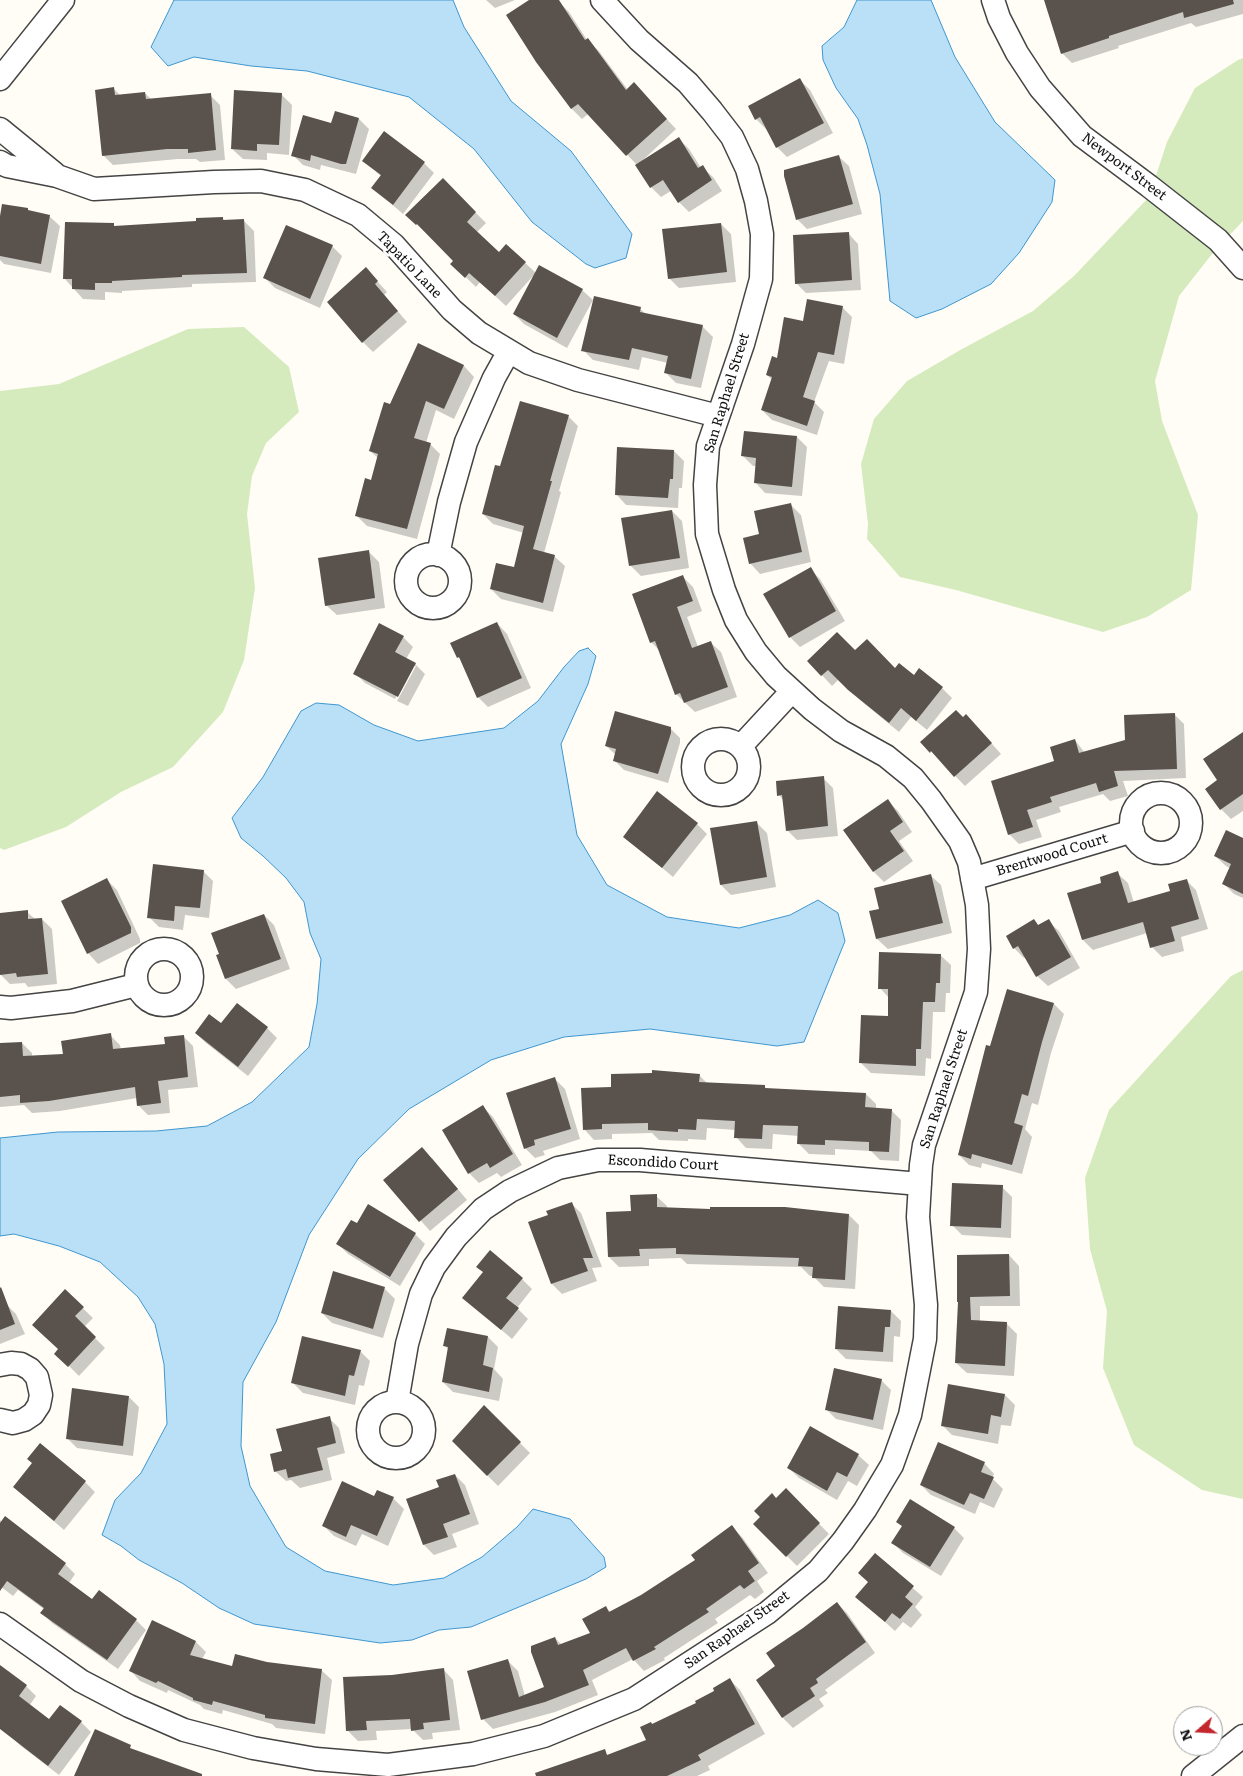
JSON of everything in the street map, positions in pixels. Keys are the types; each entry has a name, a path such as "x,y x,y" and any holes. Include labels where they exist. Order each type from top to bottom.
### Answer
{"street":[{"path":"0,79 63,0"},
{"name":"San Raphael Street","path":"0,1624 81,1681 129,1706 175,1726 253,1748 316,1759 388,1765 473,1754 544,1736 634,1699 767,1613 818,1571 865,1510 892,1465 910,1415 925,1339 926,1306 918,1217 924,1145 976,992 979,950 977,906 969,862 960,841 913,778 886,756 841,730 812,709 776,676 756,652 736,620 724,590 707,534 705,485 708,446 743,344 761,279 762,234 756,201 748,169 732,137 688,83 639,40 602,0"},
{"name":"Newport Street","path":"993,0 999,18 1017,53 1040,88 1082,136 1218,240 1243,268"},
{"path":"0,129 57,176"},
{"path":"0,162 7,166 57,176"},
{"name":"Tapatio Lane","path":"57,176 94,189 261,181 305,190 358,215 394,245 452,310 479,333 528,363 578,380 718,416"},
{"path":"438,555 449,502 466,442 494,378 509,351"},
{"path":"741,746 792,691"},
{"name":"Brentwood Court","path":"972,879 1133,831"},
{"path":"0,1007 11,1008 72,1001 136,985"},
{"name":"Escondido Court","path":"397,1402 407,1344 422,1294 434,1267 456,1237 483,1209 510,1191 558,1168 598,1160 640,1160 920,1184"},
{"path":"0,1365 21,1364 30,1369 37,1377 41,1395 33,1414 24,1420 13,1423 0,1420"},
{"path":"1193,1776 1243,1736"}],"green space":[{"path":"1243,58 1243,221 1216,249 1179,296 1155,381 1162,421 1198,515 1191,590 1147,617 1103,632 956,590 900,577 867,539 868,524 861,464 874,419 907,381 1033,311 1074,276 1149,197 1167,142 1195,88"},
{"path":"244,327 289,367 299,412 266,443 252,476 247,514 255,588 244,660 223,712 173,767 121,792 66,827 4,850 0,848 0,391 59,384 188,329"},
{"path":"1243,970 1243,1499 1202,1490 1134,1445 1103,1368 1107,1311 1090,1249 1085,1178 1109,1110 1231,976"}],"water":[{"path":"174,0 453,0 464,27 511,101 571,151 632,234 626,258 595,268 586,264 532,222 474,149 409,97 307,71 251,66 194,57 168,66 151,47"},
{"path":"857,0 931,0 955,57 995,122 1055,180 1052,202 1019,253 991,284 942,309 916,318 890,301 880,194 867,145 858,119 836,88 823,60 822,46 844,27"},
{"path":"588,648 596,656 588,684 561,744 577,835 607,885 667,917 739,928 790,915 818,900 838,913 845,941 804,1042 777,1046 650,1029 564,1037 491,1060 409,1109 358,1159 309,1235 276,1322 243,1382 241,1446 250,1486 286,1547 325,1571 393,1585 444,1578 482,1557 517,1527 533,1509 570,1519 604,1557 606,1567 586,1579 471,1627 439,1630 412,1640 380,1643 254,1624 219,1608 182,1583 139,1560 121,1546 102,1535 115,1500 141,1473 167,1424 164,1364 155,1324 138,1297 100,1262 59,1246 14,1234 0,1236 0,1138 58,1132 156,1131 207,1126 252,1102 309,1047 317,1004 321,959 310,933 304,902 286,878 241,838 232,818 263,777 301,711 316,703 339,705 374,725 418,741 504,728 538,701 579,651"}],"building":[{"path":"529,0 559,0 585,40 588,38 626,90 634,82 667,119 626,156 578,104 571,109 536,62 506,15"},
{"path":"1044,0 1233,0 1234,4 1184,18 1183,12 1061,54"},
{"path":"800,78 824,123 776,148 760,117 755,120 748,106"},
{"path":"114,87 115,95 145,92 146,99 211,93 216,150 188,153 188,149 167,149 102,156 95,90"},
{"path":"234,90 282,93 279,145 257,144 257,151 231,149"},
{"path":"335,111 359,118 346,164 311,155 310,161 291,156 303,115 331,123"},
{"path":"384,131 425,162 393,205 371,188 381,175 362,161"},
{"path":"679,137 698,168 703,165 712,180 678,203 663,180 650,188 635,165"},
{"path":"839,155 853,204 796,220 784,170"},
{"path":"443,178 476,212 467,222 499,252 506,244 526,262 495,296 469,273 465,278 450,264 453,261 417,224 405,215"},
{"path":"2,204 28,208 28,210 50,215 41,264 0,256 0,216"},
{"path":"223,217 223,220 244,219 247,273 182,275 182,277 112,281 112,283 95,283 95,290 72,289 72,279 63,279 65,222 114,223 114,226 196,221 196,218"},
{"path":"721,223 727,272 668,279 662,229"},
{"path":"286,225 333,245 310,299 263,278"},
{"path":"849,232 852,280 795,284 793,235"},
{"path":"539,265 583,289 557,338 513,314"},
{"path":"366,267 378,281 375,284 398,311 362,343 327,302"},
{"path":"594,296 641,307 640,312 703,325 691,379 664,373 668,356 632,348 629,360 581,351"},
{"path":"807,299 843,306 834,355 818,352 803,397 815,401 807,426 761,410 772,377 766,375 772,356 777,358 784,317 803,321"},
{"path":"418,343 464,365 444,409 426,401 414,438 431,443 407,529 355,516 365,478 371,480 378,454 369,451 384,402 390,404"},
{"path":"520,401 569,415 533,549 555,555 543,603 490,589 496,563 514,567 524,526 482,514 495,465 500,466"},
{"path":"744,431 797,436 792,487 754,483 756,458 741,456"},
{"path":"617,447 674,450 673,479 670,479 668,498 615,495"},
{"path":"791,503 802,552 749,564 743,538 759,534 754,511"},
{"path":"672,510 680,558 629,566 621,518"},
{"path":"369,550 375,598 325,606 318,558"},
{"path":"811,567 836,611 789,638 763,594"},
{"path":"683,575 693,601 677,607 692,648 711,641 728,687 684,703 680,693 675,695 655,641 650,643 632,594"},
{"path":"497,622 522,678 477,698 459,657 457,658 450,643"},
{"path":"379,623 404,636 395,652 416,663 398,697 353,674"},
{"path":"837,632 855,650 867,639 895,668 899,663 914,675 919,668 943,687 916,721 901,708 889,723 848,690 828,670 821,676 807,661"},
{"path":"956,710 963,717 966,714 992,743 954,777 931,751 930,753 920,742"},
{"path":"615,711 671,727 671,733 658,774 613,761 616,749 605,746"},
{"path":"1175,713 1177,769 1114,771 1118,786 1099,792 1096,783 1050,797 1052,802 1027,810 1033,827 1008,835 991,781 1054,761 1050,747 1075,739 1079,753 1125,740 1124,715"},
{"path":"1243,732 1243,794 1220,810 1205,789 1217,780 1203,759"},
{"path":"824,776 828,826 786,831 782,795 777,796 776,781"},
{"path":"657,791 698,823 662,868 623,837"},
{"path":"888,799 903,822 890,831 904,851 873,872 843,830"},
{"path":"757,821 767,877 720,885 710,828"},
{"path":"1226,830 1243,838 1243,894 1222,884 1231,864 1214,856"},
{"path":"153,864 204,870 200,908 175,906 174,921 147,918"},
{"path":"1118,871 1128,903 1170,891 1168,884 1187,879 1199,919 1171,927 1175,941 1150,948 1143,922 1082,940 1067,893 1101,883 1100,877"},
{"path":"931,874 943,923 876,939 869,911 879,909 874,888"},
{"path":"107,878 131,927 131,933 87,954 61,901"},
{"path":"28,910 28,919 42,918 48,974 17,977 16,973 0,975 0,913"},
{"path":"264,914 281,959 225,979 216,955 219,954 211,933"},
{"path":"1034,919 1038,925 1049,919 1071,957 1036,977 1018,946 1013,949 1006,936"},
{"path":"879,952 941,954 940,983 936,983 935,1002 923,1002 921,1049 916,1049 916,1066 859,1063 861,1015 888,1016 888,989 878,989"},
{"path":"1007,989 1054,1003 1028,1096 1022,1094 1014,1123 1023,1126 1012,1165 972,1154 971,1159 958,1155 986,1045 990,1046"},
{"path":"237,1003 268,1027 238,1067 195,1033 209,1014 221,1023"},
{"path":"111,1033 113,1049 165,1044 164,1037 184,1035 188,1077 158,1081 161,1103 137,1106 135,1087 49,1101 20,1103 20,1095 0,1097 0,1043 22,1042 23,1056 63,1054 61,1041"},
{"path":"652,1070 700,1074 699,1082 765,1085 765,1088 866,1093 865,1107 892,1109 889,1152 869,1151 869,1142 825,1140 825,1145 797,1144 798,1126 763,1125 762,1139 734,1138 735,1121 697,1119 696,1130 678,1129 678,1132 648,1130 648,1123 602,1124 602,1129 583,1130 581,1088 611,1087 611,1074 652,1073"},
{"path":"555,1077 571,1129 534,1140 535,1145 524,1149 506,1093"},
{"path":"483,1105 513,1154 490,1168 487,1163 468,1174 442,1130"},
{"path":"422,1147 458,1189 419,1222 383,1180"},
{"path":"952,1183 1003,1185 1001,1228 950,1226"},
{"path":"657,1194 657,1207 710,1209 710,1207 785,1207 849,1214 845,1280 812,1278 813,1267 798,1266 799,1258 676,1254 676,1248 639,1249 640,1256 608,1257 606,1212 631,1211 630,1195"},
{"path":"572,1202 593,1258 583,1258 588,1271 551,1284 528,1222 548,1215 546,1211"},
{"path":"368,1204 416,1233 390,1277 336,1244 351,1220 357,1223"},
{"path":"490,1250 523,1278 506,1298 519,1308 501,1330 462,1298 483,1272 476,1267"},
{"path":"1009,1254 1010,1296 970,1297 971,1320 1007,1322 1005,1366 955,1363 958,1302 957,1255"},
{"path":"333,1271 385,1287 373,1329 321,1313"},
{"path":"0,1288 15,1324 0,1330"},
{"path":"65,1289 84,1307 75,1316 96,1337 68,1367 54,1354 58,1349 32,1325"},
{"path":"838,1306 891,1310 890,1327 885,1327 883,1352 835,1349"},
{"path":"447,1328 488,1336 483,1365 493,1368 489,1392 442,1382 448,1347 443,1346"},
{"path":"302,1336 361,1350 354,1376 349,1375 345,1396 291,1383"},
{"path":"834,1368 882,1379 873,1420 825,1410"},
{"path":"948,1384 1005,1394 1001,1417 991,1415 988,1434 941,1426"},
{"path":"72,1388 129,1396 123,1446 66,1439"},
{"path":"484,1405 521,1442 487,1476 452,1441"},
{"path":"330,1416 336,1443 317,1448 323,1470 288,1478 286,1469 274,1472 270,1454 282,1451 276,1429"},
{"path":"810,1426 859,1454 847,1477 837,1472 827,1491 787,1468"},
{"path":"938,1442 985,1462 981,1472 994,1477 984,1499 970,1493 964,1505 920,1485"},
{"path":"40,1443 86,1481 54,1521 13,1487 32,1463 27,1459"},
{"path":"455,1474 470,1514 443,1524 448,1537 423,1545 406,1499 439,1487 436,1480"},
{"path":"342,1481 374,1496 377,1490 394,1497 377,1536 351,1525 346,1537 322,1526"},
{"path":"786,1488 820,1523 786,1557 753,1524 760,1517 754,1511 772,1493 776,1498"},
{"path":"910,1499 955,1527 930,1567 891,1543 902,1526 896,1522"},
{"path":"5,1516 66,1563 58,1574 92,1599 99,1590 137,1619 107,1660 40,1613 44,1608 7,1581 0,1591 0,1523"},
{"path":"732,1525 759,1563 748,1571 755,1581 744,1589 740,1585 706,1609 709,1612 654,1647 656,1649 633,1661 626,1648 583,1670 589,1685 545,1702 481,1720 467,1671 508,1659 519,1697 544,1687 531,1652 531,1646 555,1637 558,1645 590,1633 582,1619 606,1606 609,1612 641,1595 695,1560 691,1555"},
{"path":"875,1553 914,1586 905,1597 913,1604 900,1619 892,1613 885,1622 855,1597 868,1582 858,1573"},
{"path":"837,1602 866,1642 816,1679 818,1683 810,1688 815,1696 782,1718 756,1680 775,1666 766,1653"},
{"path":"152,1620 196,1641 190,1655 232,1666 235,1654 267,1662 322,1669 315,1724 265,1718 265,1715 213,1701 212,1705 193,1700 193,1698 158,1681 156,1683 129,1671"},
{"path":"0,1665 27,1685 19,1696 49,1719 60,1705 82,1721 48,1766 0,1729"},
{"path":"444,1668 450,1720 423,1723 424,1729 411,1731 410,1719 366,1721 367,1730 346,1731 343,1677 392,1675"},
{"path":"730,1678 755,1724 698,1755 701,1760 667,1776 536,1776 535,1773 605,1749 607,1755 646,1740 640,1727 651,1722 652,1724 696,1703 695,1701 714,1691 713,1688"},
{"path":"95,1729 131,1745 130,1748 202,1774 202,1776 74,1776"}]}
